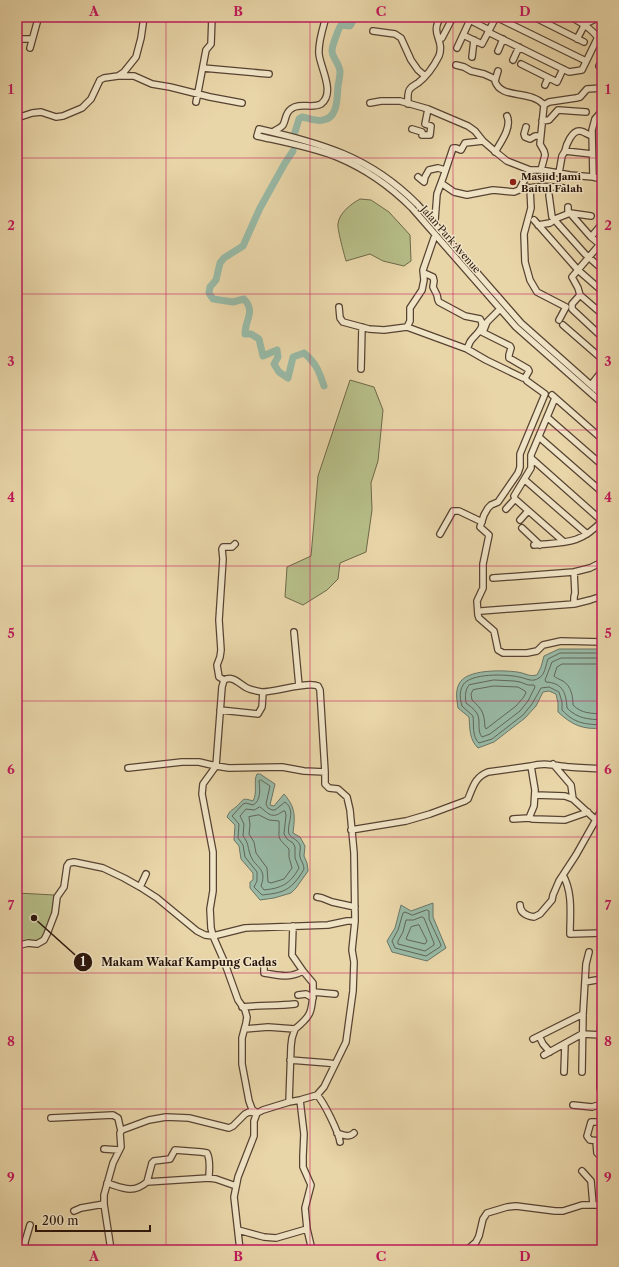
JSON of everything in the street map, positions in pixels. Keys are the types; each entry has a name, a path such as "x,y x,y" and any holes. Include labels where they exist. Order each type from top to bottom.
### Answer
{"street":[{"path":"17,18 36,17 38,19 30,48"},
{"path":"118,76 124,72 136,58 144,17"},
{"path":"196,102 206,49 211,44 212,17"},
{"path":"272,132 282,126 287,112 292,108 296,106 318,105 325,99 327,83 319,55 319,47 326,17"},
{"path":"408,104 408,92 410,88 425,76 433,66 440,52 441,44 436,34 438,22 441,17"},
{"path":"442,38 453,17"},
{"path":"464,17 569,72 582,70 600,36"},
{"path":"463,35 482,44 496,17 586,61"},
{"path":"534,17 584,42"},
{"path":"571,17 585,24 600,36 602,44"},
{"path":"577,39 585,24 600,17"},
{"path":"457,48 470,20"},
{"path":"374,31 395,34 401,38 411,60 418,70 425,76"},
{"path":"17,39 32,39"},
{"path":"498,51 504,39"},
{"path":"472,57 474,40"},
{"path":"513,60 519,47"},
{"path":"599,66 602,60"},
{"path":"521,64 557,82 563,69"},
{"path":"456,65 495,79"},
{"path":"203,68 269,74"},
{"path":"498,71 495,79 497,86 503,91 535,98 544,105"},
{"path":"17,118 32,113 41,112 56,117 70,113 87,104 100,80 118,76 134,76 152,84 242,103"},
{"path":"545,85 548,78"},
{"path":"544,105 549,102 580,97 588,89 602,88"},
{"path":"370,103 381,101 400,101 428,109 468,126 475,131 495,152 507,161 530,170 541,170 602,178"},
{"path":"541,170 545,153 540,144 544,105"},
{"path":"412,129 421,131 422,135 430,135 431,126 424,124 428,109"},
{"path":"542,121 549,120 558,110 586,112"},
{"path":"593,177 592,130 595,119 602,112"},
{"path":"495,152 506,132 508,122 507,116"},
{"path":"282,126 287,136"},
{"path":"526,127 524,134 525,137 530,139 535,136 540,136"},
{"name":"Jalan Park Avenue","path":"374,173 359,160 322,145 259,129 257,136 326,153 374,173 398,186 417,204 486,288 602,403"},
{"path":"559,173 562,156 569,139 577,131 592,136"},
{"path":"435,220 436,199 453,148 461,150 465,143 483,140"},
{"path":"565,151 592,154"},
{"path":"418,177 424,182 429,170 438,168 445,170"},
{"path":"441,183 454,192 467,196 492,190 514,192 519,190 522,186 530,170"},
{"path":"522,186 530,188 564,188"},
{"path":"530,188 531,208 524,234 525,262 530,280 537,292 566,307 561,323 602,359"},
{"path":"549,196 552,217 602,269"},
{"path":"569,210 591,237 601,245 572,277 580,295 602,314"},
{"path":"538,225 550,223 569,210 591,216"},
{"path":"534,220 578,270 602,291"},
{"path":"591,237 601,225"},
{"path":"406,327 410,321 410,308 422,290 424,280 423,270 434,238"},
{"path":"424,273 433,277 434,281 432,287 439,302 465,316 480,319 482,324 481,331"},
{"name":"Jalan Park Avenue","path":"486,288 500,309 527,338 602,395"},
{"path":"580,295 572,304 572,310 602,337"},
{"path":"340,307 341,320 348,324 369,329 384,330 406,327 468,349 486,360 525,378 545,394 520,454 520,467 518,473 498,502 488,508 480,527 489,536 483,564 483,588 477,601 478,615 479,618 494,631 498,650 503,653 527,653 537,651 543,646 562,641 602,642"},
{"path":"468,349 471,341 481,331 486,322 500,309"},
{"path":"361,369 362,327"},
{"path":"481,331 510,346 510,358 529,371 525,378"},
{"path":"593,387 602,371"},
{"path":"593,387 602,380"},
{"path":"506,509 514,499 514,496 531,468 531,455 554,397 602,440"},
{"path":"547,417 602,465"},
{"path":"539,437 602,492"},
{"path":"522,528 537,545 579,539 593,530 602,521 531,458"},
{"path":"525,480 587,534"},
{"path":"514,499 564,542"},
{"path":"440,534 453,511 459,511 482,522"},
{"path":"520,520 528,511"},
{"path":"121,1131 149,1120 166,1117 189,1118 229,1128 245,1114 250,1112 257,1113 288,1102 317,1095 324,1087 346,1042 353,991 354,962 352,950 355,921 355,868 352,830 347,797 338,789 329,788 326,786 324,780 326,772 320,690 318,686 314,684 263,692 251,690 233,679 224,680 219,677 217,665 221,650 219,620 224,558 222,549 232,547 235,544"},
{"path":"493,578 572,572 590,568 602,562"},
{"path":"572,572 575,593 574,604"},
{"path":"481,611 574,604 602,596"},
{"path":"294,632 299,686"},
{"path":"224,680 222,687 216,766 203,784 202,794 213,852 213,891 210,909 213,936 224,960 238,1000 247,1017 242,1038 242,1064 249,1101 252,1109 257,1113"},
{"path":"220,710 258,714 262,707 263,692"},
{"path":"128,768 182,762 202,762 216,766 239,768 282,767 304,771 326,772"},
{"path":"352,830 406,822 465,802 468,799 478,778 482,774 540,764 602,769"},
{"path":"553,764 571,785 573,799"},
{"path":"529,818 534,806 535,795 531,766"},
{"path":"535,795 565,796 573,799 596,820"},
{"path":"513,819 529,818 562,820 602,809"},
{"path":"520,905 520,909 524,914 533,917 539,916 552,900 563,875 602,809"},
{"path":"17,946 26,943 38,944 46,937 55,913 57,897 64,887 67,866 70,862 102,868 140,886 197,931 205,935 213,936 245,928 328,925 355,921"},
{"path":"140,886 146,874"},
{"path":"563,875 568,884 570,901 570,934 588,935 602,933"},
{"path":"317,897 355,907"},
{"path":"288,1102 292,1038 295,1029 302,1023 312,1009 313,995 313,983 292,955 293,926"},
{"path":"582,1072 583,1014 586,964 589,952"},
{"path":"264,967 264,973 283,976 291,976 303,971"},
{"path":"585,982 602,979"},
{"path":"298,995 335,994"},
{"path":"242,1007 295,1004"},
{"path":"602,1007 600,1088 602,1091"},
{"path":"533,1039 583,1014"},
{"path":"245,1029 295,1029"},
{"path":"544,1056 582,1034 601,1035"},
{"path":"539,1036 543,1044 550,1052"},
{"path":"564,1072 565,1044"},
{"path":"290,1060 335,1064"},
{"path":"317,1095 322,1100 340,1142"},
{"path":"300,1100 304,1134 302,1156 303,1167 311,1185 305,1208 307,1230 312,1250"},
{"path":"573,1105 592,1107 602,1104"},
{"path":"240,1250 234,1197 236,1186 254,1136 254,1121 257,1113"},
{"path":"51,1118 115,1116 118,1118 121,1131 121,1143 113,1163 104,1195 111,1250"},
{"path":"602,1122 591,1122 587,1138 590,1140 599,1141 597,1153 602,1157"},
{"path":"337,1133 347,1136 351,1136 354,1133"},
{"path":"104,1149 118,1150"},
{"path":"107,1183 132,1189 141,1187 147,1182 152,1163 154,1161 170,1159 175,1150 207,1153 209,1156 209,1178"},
{"path":"582,1171 591,1181 593,1205"},
{"path":"147,1182 209,1178 236,1186"},
{"path":"74,1211 81,1208 104,1204"},
{"path":"467,1250 476,1242 483,1219 487,1213 516,1206 555,1212 567,1211 582,1205 602,1205"},
{"path":"25,1250 25,1242 30,1226"},
{"path":"238,1230 264,1237 276,1238 307,1230"}],"green space":[{"path":"360,199 371,200 389,212 410,235 411,261 404,266 383,261 370,254 346,261 338,224 346,209"},
{"path":"350,380 374,387 383,410 378,461 371,483 372,510 366,552 340,563 338,579 327,590 303,605 285,597 287,567 311,556 318,476"},
{"path":"17,893 54,895 52,915 49,920 45,936 41,941 17,945"}],"water":[{"path":"559,649 602,649 602,728 578,726 568,720 558,712 556,694 549,691 543,692 536,706 525,718 494,742 478,748 471,737 469,717 458,708 457,690 463,679 476,673 494,671 520,672 531,676 537,675 544,656"},
{"path":"257,774 260,774 275,784 270,805 274,806 284,794 291,804 294,812 293,833 300,837 305,846 304,856 308,871 291,893 260,900 250,888 250,882 253,880 253,873 241,859 239,846 234,840 235,825 227,817 230,812 244,799 253,801"},
{"path":"433,903 433,917 446,948 427,961 392,952 387,941 395,928 401,905 411,911"}],"waterway":[{"path":"295,132 299,119 302,117 321,120 332,116 336,107 340,77 340,71 332,53 332,49 341,25 350,26 354,17"},
{"path":"293,151 260,208 243,246 224,258 220,263 216,280 210,287 209,293 213,299 233,302 244,299 250,312 245,334 251,334 259,339 263,356 277,350 278,357 274,364 279,372 288,378 293,357 304,353 317,368 324,386"}],"place":[{"name":"Masjid Jami Baitul Falah","path":"513,182"},
{"name":"Makam Wakaf Kampung Cadas","path":"34,918"}]}
